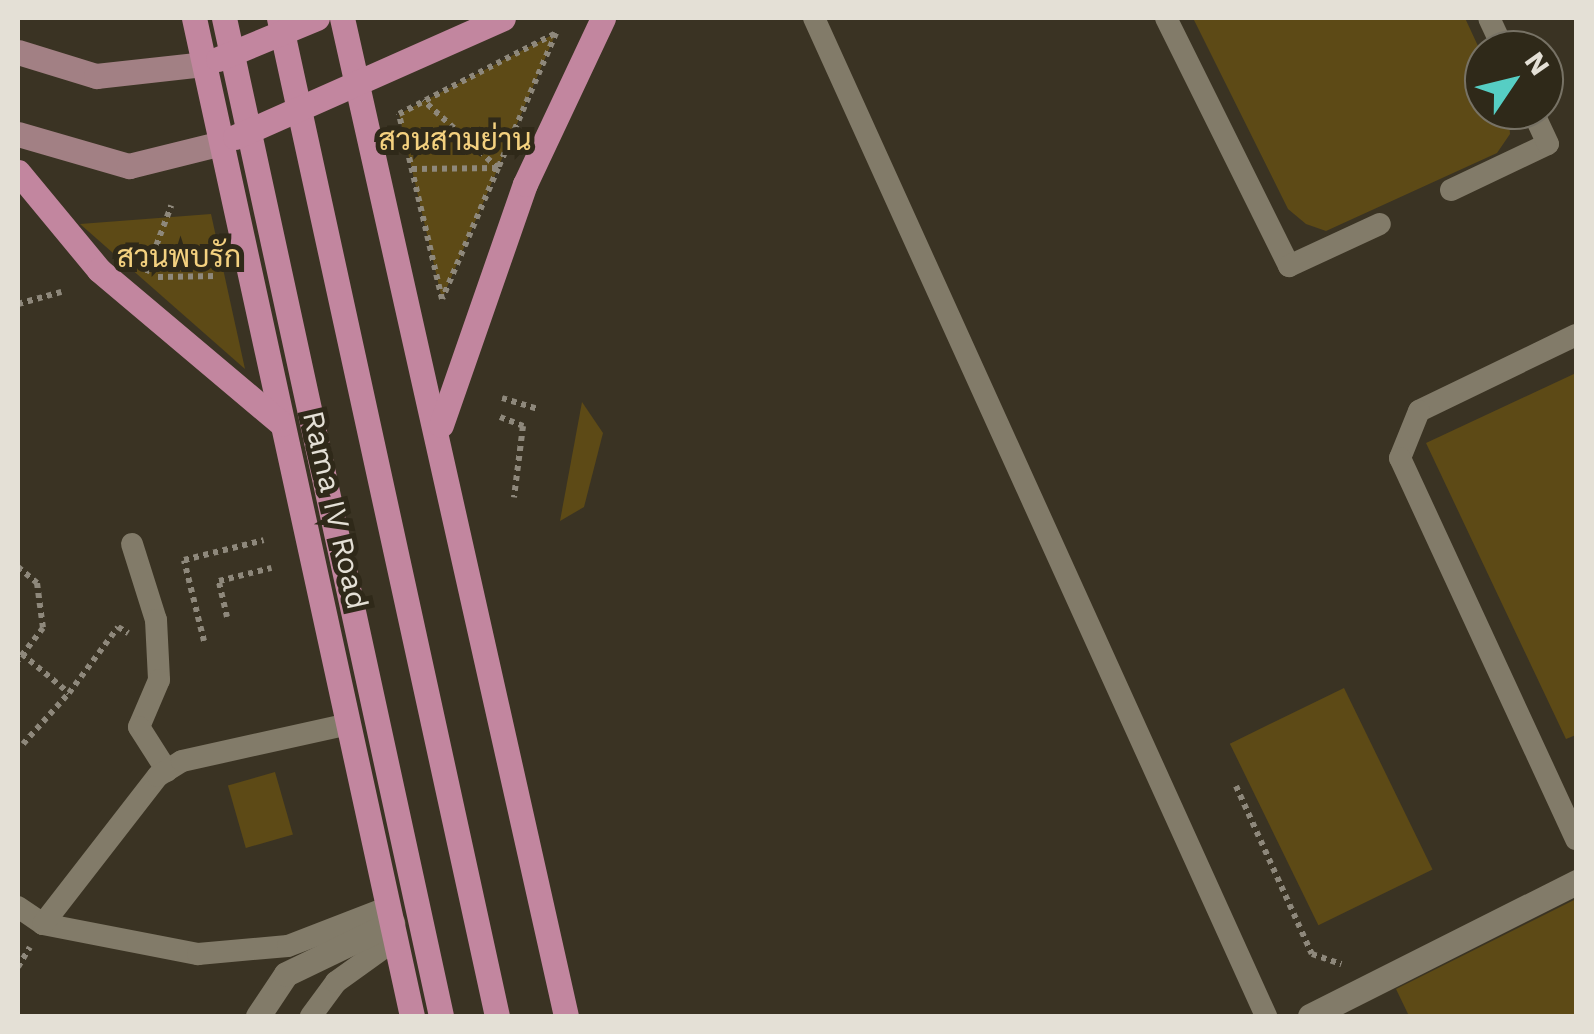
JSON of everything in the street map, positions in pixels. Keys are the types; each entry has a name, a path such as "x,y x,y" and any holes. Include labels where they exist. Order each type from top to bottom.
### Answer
{"main road":[{"name":"Rama IV Road","path":"194,18 412,1016"},
{"name":"Rama IV Road","path":"224,18 441,1016"},
{"name":"Rama IV Road","path":"279,18 496,1016"},
{"path":"18,52 96,76 204,64 317,18"},
{"path":"342,18 440,430 564,1011"},
{"path":"18,134 128,166 222,143 358,86 503,18"},
{"path":"440,430 525,184 604,18"},
{"path":"18,172 99,270 282,424"}],"street":[{"path":"1310,1016 1576,882"},
{"path":"258,1016 286,974 392,923"}],"lane":[{"path":"814,18 1266,1016"},
{"path":"1166,18 1290,266 1380,224"},
{"path":"1451,190 1548,144 1541,130"},
{"path":"1576,335 1419,411 1400,458 1576,839"},
{"path":"132,544 156,620 159,680 139,727 166,770"},
{"path":"43,924 141,791 166,770 349,724"},
{"path":"18,907 43,924 198,954 288,946 392,923"},
{"path":"315,1013 392,923"}],"path":[{"path":"556,33 442,299 399,114 423,100 556,33"},
{"path":"423,100 498,168"},
{"path":"412,169 498,168"},
{"path":"171,206 145,278 216,276"},
{"path":"18,304 62,292"},
{"path":"502,398 539,408"},
{"path":"500,417 522,426 514,497"},
{"path":"204,641 184,560 264,540"},
{"path":"18,567 37,583 42,628 20,657 69,692"},
{"path":"227,617 218,581 271,568"},
{"path":"23,744 118,627"},
{"path":"1236,786 1312,954 1384,980"}],"green space":[{"path":"1193,18 1465,18 1471,30 1464,30 1464,130 1510,130 1497,153 1326,231 1306,224 1288,209"},
{"name":"สวนสามย่าน","path":"556,33 498,168 442,299 399,114"},
{"name":"สวนพบรัก","path":"211,214 245,369 80,224"},
{"path":"1576,373 1576,735 1566,739 1426,443"},
{"path":"582,402 603,433 584,507 560,521"},
{"path":"1344,688 1433,870 1318,925 1230,744"},
{"path":"275,772 293,834 246,848 228,786"},
{"path":"1576,899 1576,1016 1409,1016 1396,989"}]}
